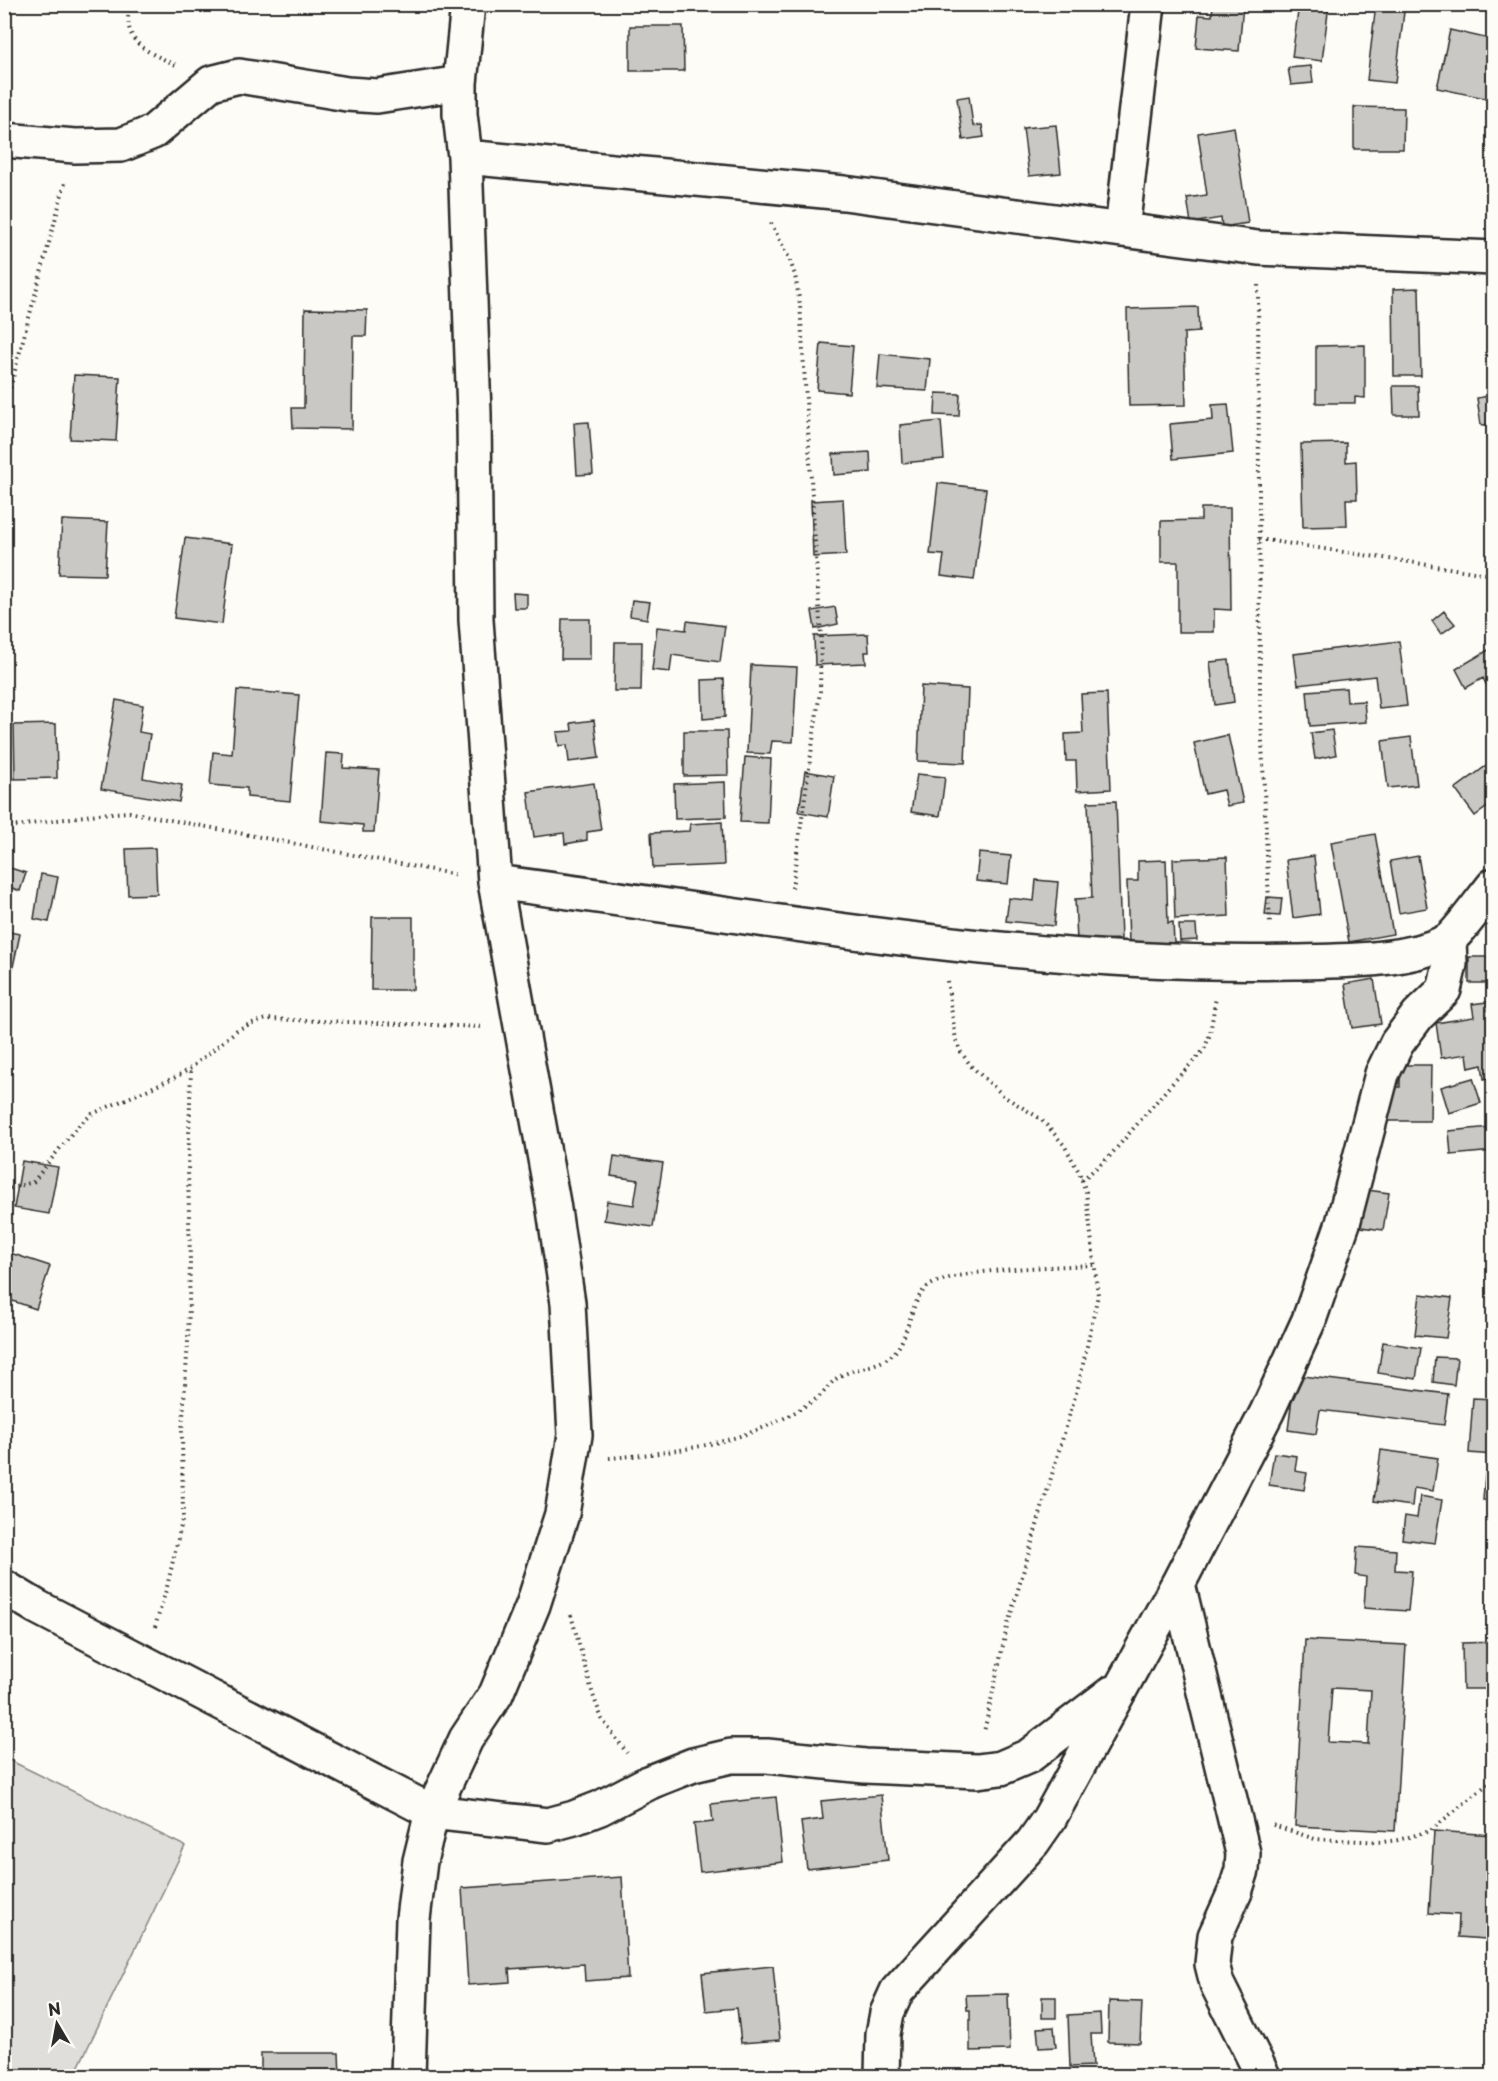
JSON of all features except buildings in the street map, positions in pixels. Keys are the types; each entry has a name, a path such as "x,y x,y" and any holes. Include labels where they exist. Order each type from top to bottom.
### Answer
{"street":[{"path":"408,2076 413,1919 420,1861 432,1812 466,1739 496,1694 533,1605 561,1514 574,1435 568,1303 553,1203 495,882 476,620 474,414 465,157 460,114 460,83 468,4"},
{"path":"1122,230 1148,4"},
{"path":"4,140 75,146 121,145 153,132 211,83 239,76 347,94 377,96 460,83"},
{"path":"465,157 844,193 1258,248 1494,258"},
{"path":"495,882 622,898 787,924 1056,955 1221,962 1362,960 1413,952 1449,940 1494,885"},
{"path":"882,2076 883,2034 887,2013 897,1991 1033,1842 1049,1819 1178,1584 1267,1412 1309,1320 1343,1223 1382,1074 1397,1043 1418,1015 1444,990 1450,964 1449,940"},
{"path":"1178,1584 1243,1853 1242,1870 1235,1892 1215,1936 1212,1964 1217,1984 1263,2076"},
{"path":"4,1587 37,1607 432,1812 548,1825 600,1808 650,1782 693,1765 731,1756 767,1756 865,1766 977,1771 1001,1768 1029,1756 1122,1685"}],"path":[{"path":"130,4 129,28 134,39 142,48 211,83"},
{"path":"4,411 75,146"},
{"path":"750,184 789,258 795,275 800,304 821,637 820,691 787,924"},
{"path":"1258,248 1260,696 1271,962"},
{"path":"1259,538 1494,575"},
{"path":"4,828 98,813 129,812 495,882"},
{"path":"942,942 956,1040 961,1052 971,1066 1005,1097 1041,1119 1064,1145 1082,1180 1086,1192 1098,1295 1079,1383 1007,1627 977,1771"},
{"path":"1082,1180 1109,1157 1204,1050 1210,1034 1221,962"},
{"path":"4,1190 33,1182 77,1127 92,1114 176,1077 191,1068 237,1030 252,1023 267,1019 521,1029"},
{"path":"144,1663 167,1587 183,1517 182,1432 190,1263 188,1170 191,1068"},
{"path":"570,1463 653,1454 710,1444 762,1427 794,1412 817,1398 837,1378 892,1355 922,1293 936,1283 968,1275 1095,1265"},
{"path":"568,1606 602,1719 650,1782"},
{"path":"1233,1811 1315,1839 1383,1842 1430,1831 1494,1779"}],"shaded area":[{"path":"5,1758 185,1846 74,2076 5,2076"}]}
